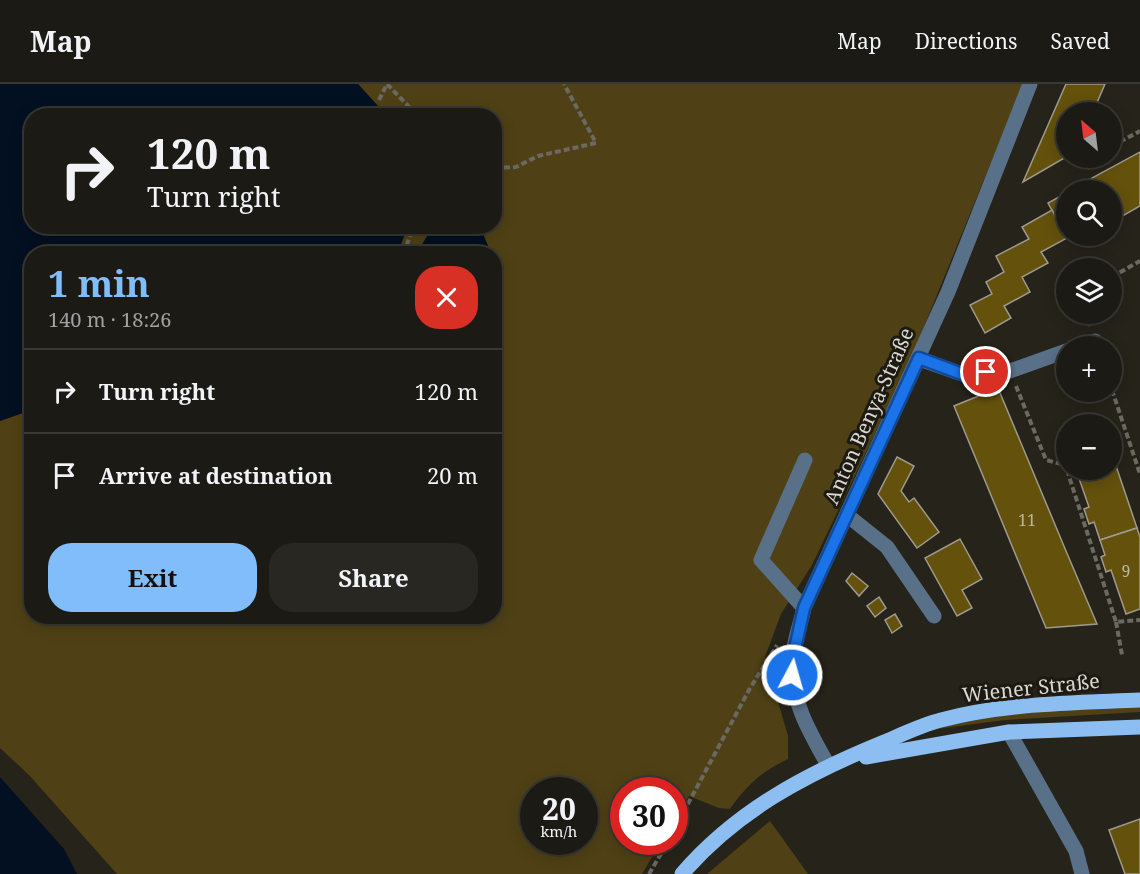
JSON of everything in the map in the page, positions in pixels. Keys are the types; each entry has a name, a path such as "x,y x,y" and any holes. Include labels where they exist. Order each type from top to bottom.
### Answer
{"main road":[{"name":"Wiener Straße","path":"682,874 727,828 766,799 828,765 940,720 1002,709 1140,700"},
{"name":"Wiener Straße","path":"828,765 933,743 1009,732 1140,727"}],"street":[{"name":"Anton Benya-Straße","path":"828,765 806,725 793,688 792,662 804,608 919,358 1030,84"},
{"path":"919,358 962,374 1010,371 1056,355"},
{"path":"804,608 761,560 805,460"},
{"path":"847,515 887,547 934,616"},
{"path":"1009,732 1076,851 1082,874"}],"path":[{"path":"379,99 387,84 410,108"},
{"path":"502,168 516,167 538,156 596,143 564,84"},
{"path":"1122,141 1140,131"},
{"path":"1122,271 1140,261"},
{"path":"1010,371 1046,460 1056,463"},
{"path":"1116,402 1140,474"},
{"path":"1071,480 1116,622 1122,655"},
{"path":"1116,622 1140,620"},
{"path":"688,804 749,690 779,643"},
{"path":"649,874 660,855"}],"shaded area":[{"path":"358,84 1023,84 912,356 812,565 781,614 765,657 788,736 788,759 770,768 756,780 730,809 719,808 689,796 688,798 688,777 610,777 610,855 653,855 642,874 117,874 29,775 0,748 0,421 24,412 24,624 502,624 502,246 488,246 483,234 502,234 502,108 380,108"},
{"path":"405,234 429,234 421,246 400,246"},
{"path":"1140,705 1140,712 1005,720 929,730 1003,713"},
{"path":"770,821 808,874 707,874"}],"water":[{"path":"0,84 358,84 380,108 24,108 24,234 405,234 400,246 24,246 24,412 0,421"},
{"path":"428,234 483,234 488,246 421,246"},
{"path":"0,777 64,849 77,874 0,874"}],"building":[{"path":"1066,84 1105,84 1097,102 1058,102"},
{"path":"1056,107 1056,163 1023,182"},
{"path":"1140,152 1140,206 1122,216 1122,180 1088,180 1111,168 1122,168 1122,162"},
{"path":"1056,199 1056,218 1048,203"},
{"path":"1052,210 1056,217 1056,244 1041,252 1048,263 1022,277 1030,292 1004,306 1011,318 985,333 970,305 992,294 986,282 1004,272 996,256 1029,239 1022,227"},
{"path":"998,388 1097,624 1046,628 954,406"},
{"path":"897,457 914,466 901,491 909,502 914,498 939,532 917,548 878,494"},
{"path":"1080,480 1121,480 1137,528 1100,540 1094,522 1089,524 1084,509 1089,507"},
{"path":"1137,528 1140,537 1140,609 1126,614 1111,570 1106,572 1101,557 1105,555 1100,540"},
{"path":"960,539 982,579 962,590 972,608 957,616 925,558"},
{"path":"852,573 868,586 859,596 846,581"},
{"path":"879,597 886,608 875,617 867,606"},
{"path":"895,614 902,626 892,633 885,620"},
{"path":"1140,819 1140,874 1125,874 1109,830"}],"route":[{"path":"792,675 792,662 804,608 919,358 962,374 986,372"}]}
